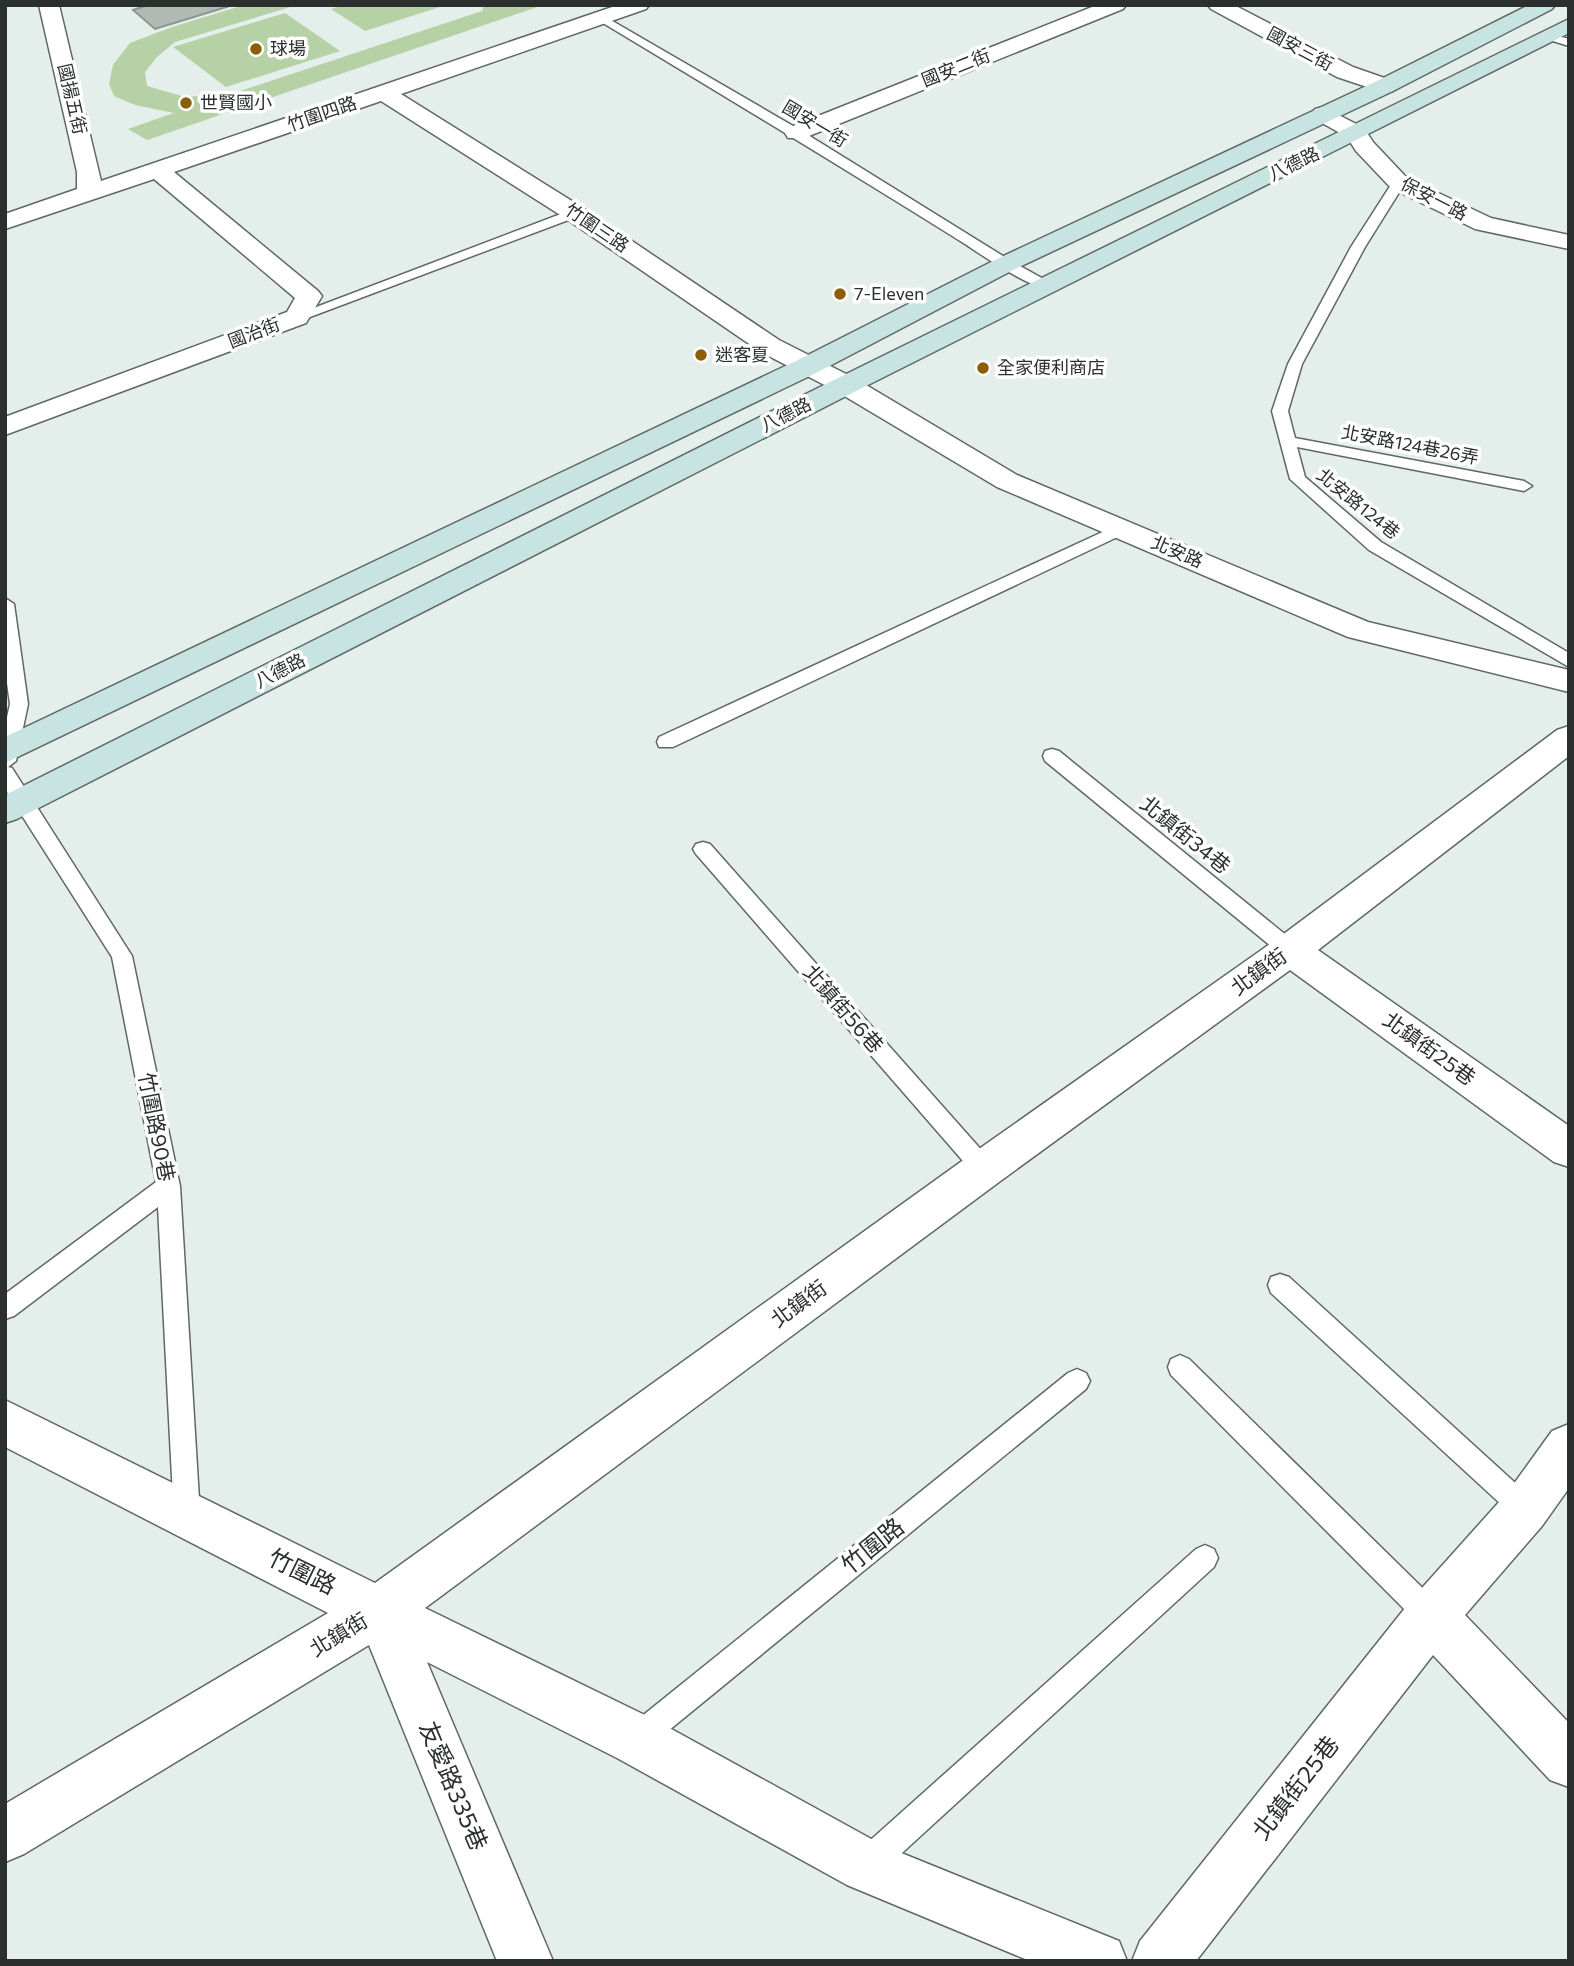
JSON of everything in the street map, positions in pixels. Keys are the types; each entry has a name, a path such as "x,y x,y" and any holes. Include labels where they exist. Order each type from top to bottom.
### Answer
{"street":[{"name":"國揚五街","path":"49,5 89,172 89,194"},
{"name":"竹圍四路","path":"5,222 639,5"},
{"name":"國安二街","path":"796,132 1116,5"},
{"name":"國安三街","path":"1218,5 1345,72 1385,86"},
{"name":"八德路","path":"7,760 808,366 1006,264 1385,86 1545,5"},
{"name":"八德路","path":"14,806 846,385 1561,34"},
{"name":"竹圍三路","path":"384,93 575,213 771,346 808,366"},
{"name":"保安一路","path":"1323,114 1356,133 1364,146 1399,183 1484,224 1569,242"},
{"name":"國治街","path":"5,427 297,317 309,296 158,170"},
{"name":"北安路","path":"808,366 846,385 1007,481 1359,630 1569,681"},
{"name":"北鎮街","path":"5,1835 380,1610 984,1169 1290,950 1569,738"},
{"name":"北鎮街25巷","path":"1290,950 1569,1149"},
{"name":"竹圍路","path":"5,1422 187,1516 636,1739 866,1866 1099,1961"},
{"name":"北鎮街25巷","path":"1160,1961 1431,1616 1525,1509 1569,1447"},
{"name":"友愛路335巷","path":"380,1610 525,1961"},
{"path":"1431,1616 1569,1761"}],"lane":[{"name":"國安一街","path":"602,18 796,132 1006,264 1049,286"},
{"name":"北安路124巷","path":"1399,183 1358,247 1295,364 1280,411 1298,479 1375,546 1569,661"},
{"path":"297,317 575,213"},
{"name":"北安路124巷26弄","path":"1288,441 1524,486"},
{"path":"666,742 1122,528"},
{"path":"5,604 19,704 7,760"},
{"name":"北鎮街34巷","path":"1052,756 1290,950"},
{"name":"竹圍路90巷","path":"7,760 14,806 122,956 168,1186 187,1516"},
{"name":"北鎮街56巷","path":"703,849 984,1169"},
{"path":"5,1308 168,1186"},
{"path":"1280,1285 1525,1509"},
{"path":"1181,1367 1431,1616"},
{"name":"竹圍路","path":"636,1739 1077,1381"},
{"path":"866,1866 1205,1558"}],"green space":[{"path":"244,5 297,5 175,42 157,57 145,72 147,86 185,97 231,94 482,11 484,5 543,5 147,140 128,129 174,113 135,105 114,96 109,84 113,65 130,43"},
{"name":"球場","path":"344,5 446,5 365,31 331,9"},
{"name":"球場","path":"285,13 340,51 226,87 173,47"}],"building":[{"path":"148,5 233,5 155,29 133,10"}],"place":[{"name":"球場","path":"256,49"},
{"name":"世賢國小","path":"186,103"},
{"name":"7-Eleven","path":"840,294"},
{"name":"迷客夏","path":"701,355"},
{"name":"全家便利商店","path":"983,368"}]}
